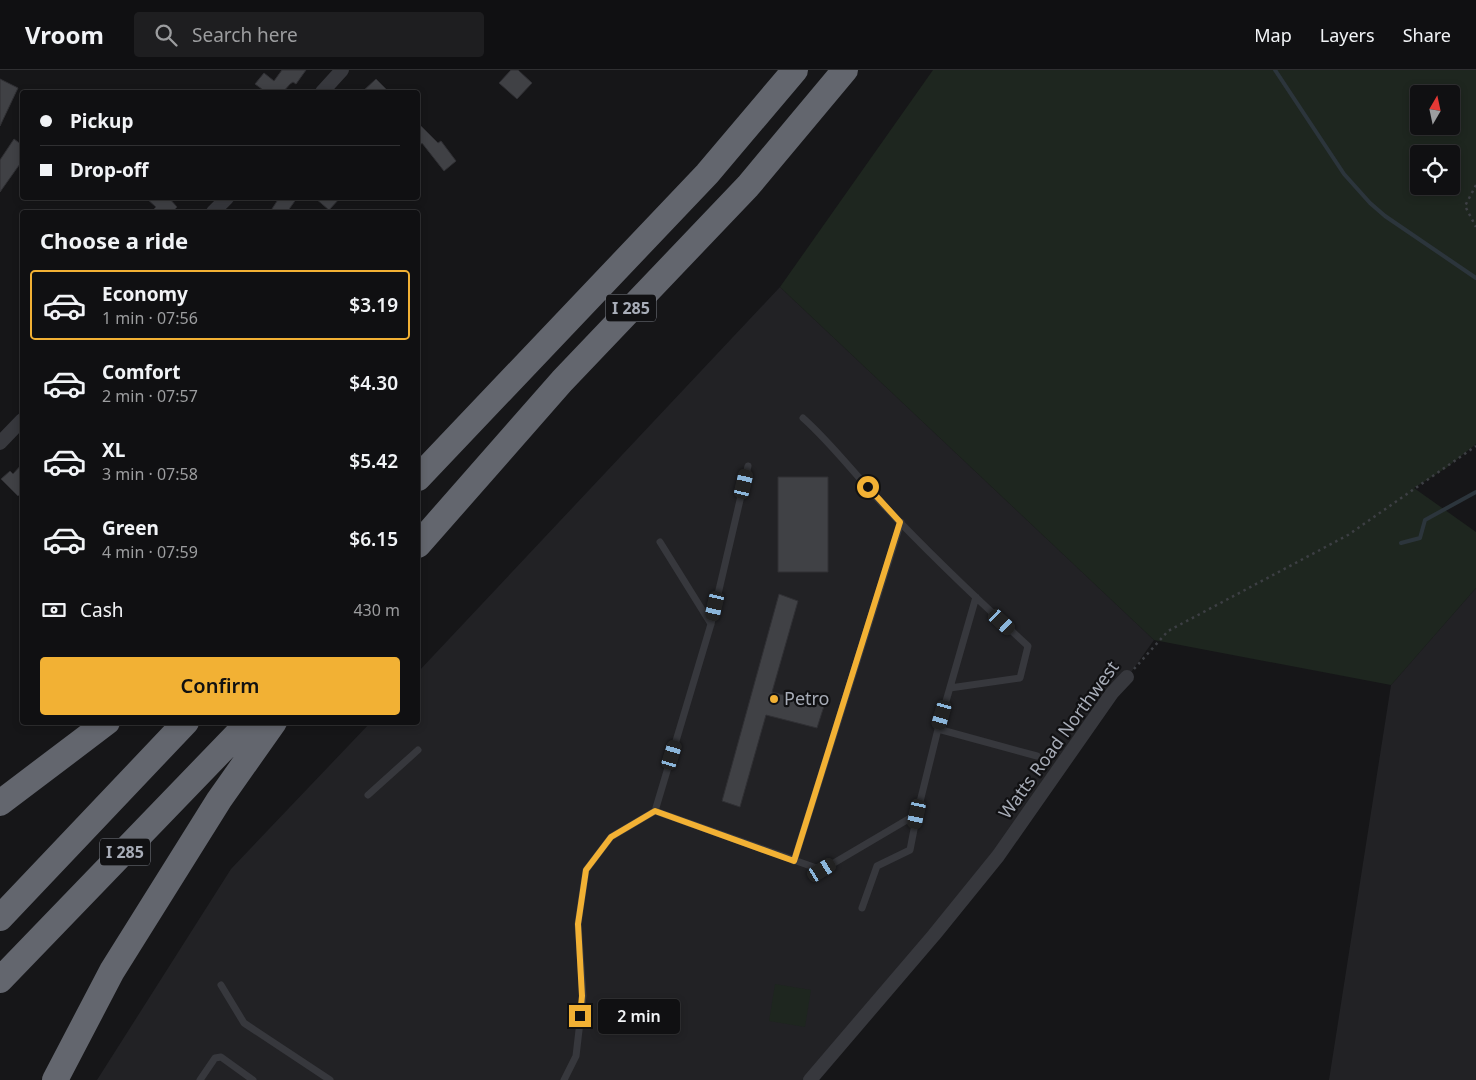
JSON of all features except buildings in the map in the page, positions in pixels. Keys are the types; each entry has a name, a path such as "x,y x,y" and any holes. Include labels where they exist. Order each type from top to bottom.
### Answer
{"highway":[{"name":"I 285","path":"420,476 707,174 795,70"},
{"name":"I 285","path":"420,543 562,381 748,186 846,70"},
{"path":"420,468 462,432"},
{"path":"0,803 103,725"},
{"name":"I 285","path":"0,918 183,725"},
{"name":"I 285","path":"0,980 246,725"},
{"path":"54,1080 112,971 219,800 272,725"}],"street":[{"path":"324,90 342,70"},
{"path":"215,210 225,200"},
{"path":"0,443 20,422"},
{"name":"Watts Road Northwest","path":"810,1080 934,935 998,856 1112,693 1127,677"}],"lane":[{"path":"803,418 826,438 900,522 1028,646 1020,678 950,688"},
{"path":"564,1080 576,1056 582,996 578,924 586,870 611,837 655,811 711,624 748,466"},
{"path":"794,861 900,522"},
{"path":"660,542 711,624"},
{"path":"862,908 877,866 910,850 938,729 976,597"},
{"path":"938,729 1038,756"},
{"path":"368,795 418,750"},
{"path":"655,811 822,870 917,814"},
{"path":"221,985 244,1023 330,1080"},
{"path":"200,1080 215,1058 221,1057 254,1080"}],"path":[{"path":"1476,184 1465,206 1476,226"},
{"name":"Watts Road Northwest","path":"1127,677 1168,631 1348,535 1476,446"}],"shaded area":[{"path":"933,70 1476,70 1476,444 1446,468 1414,488 1476,532 1476,588 1391,685 1154,640 780,287"},
{"path":"780,287 1154,640 988,873 817,1080 97,1080 231,869 368,725 420,725 420,670"},
{"path":"1476,588 1476,1080 1329,1080 1391,685"},
{"path":"775,984 811,990 805,1027 769,1021"}],"waterway":[{"path":"1275,70 1344,174 1370,203 1385,216 1476,278"},
{"path":"1401,543 1420,538 1425,520 1476,492"}],"place":[{"name":"Petro","path":"774,699"}],"route":[{"path":"580,1016 582,996 578,924 586,870 611,837 655,811 794,861 900,522 868,487"}]}
